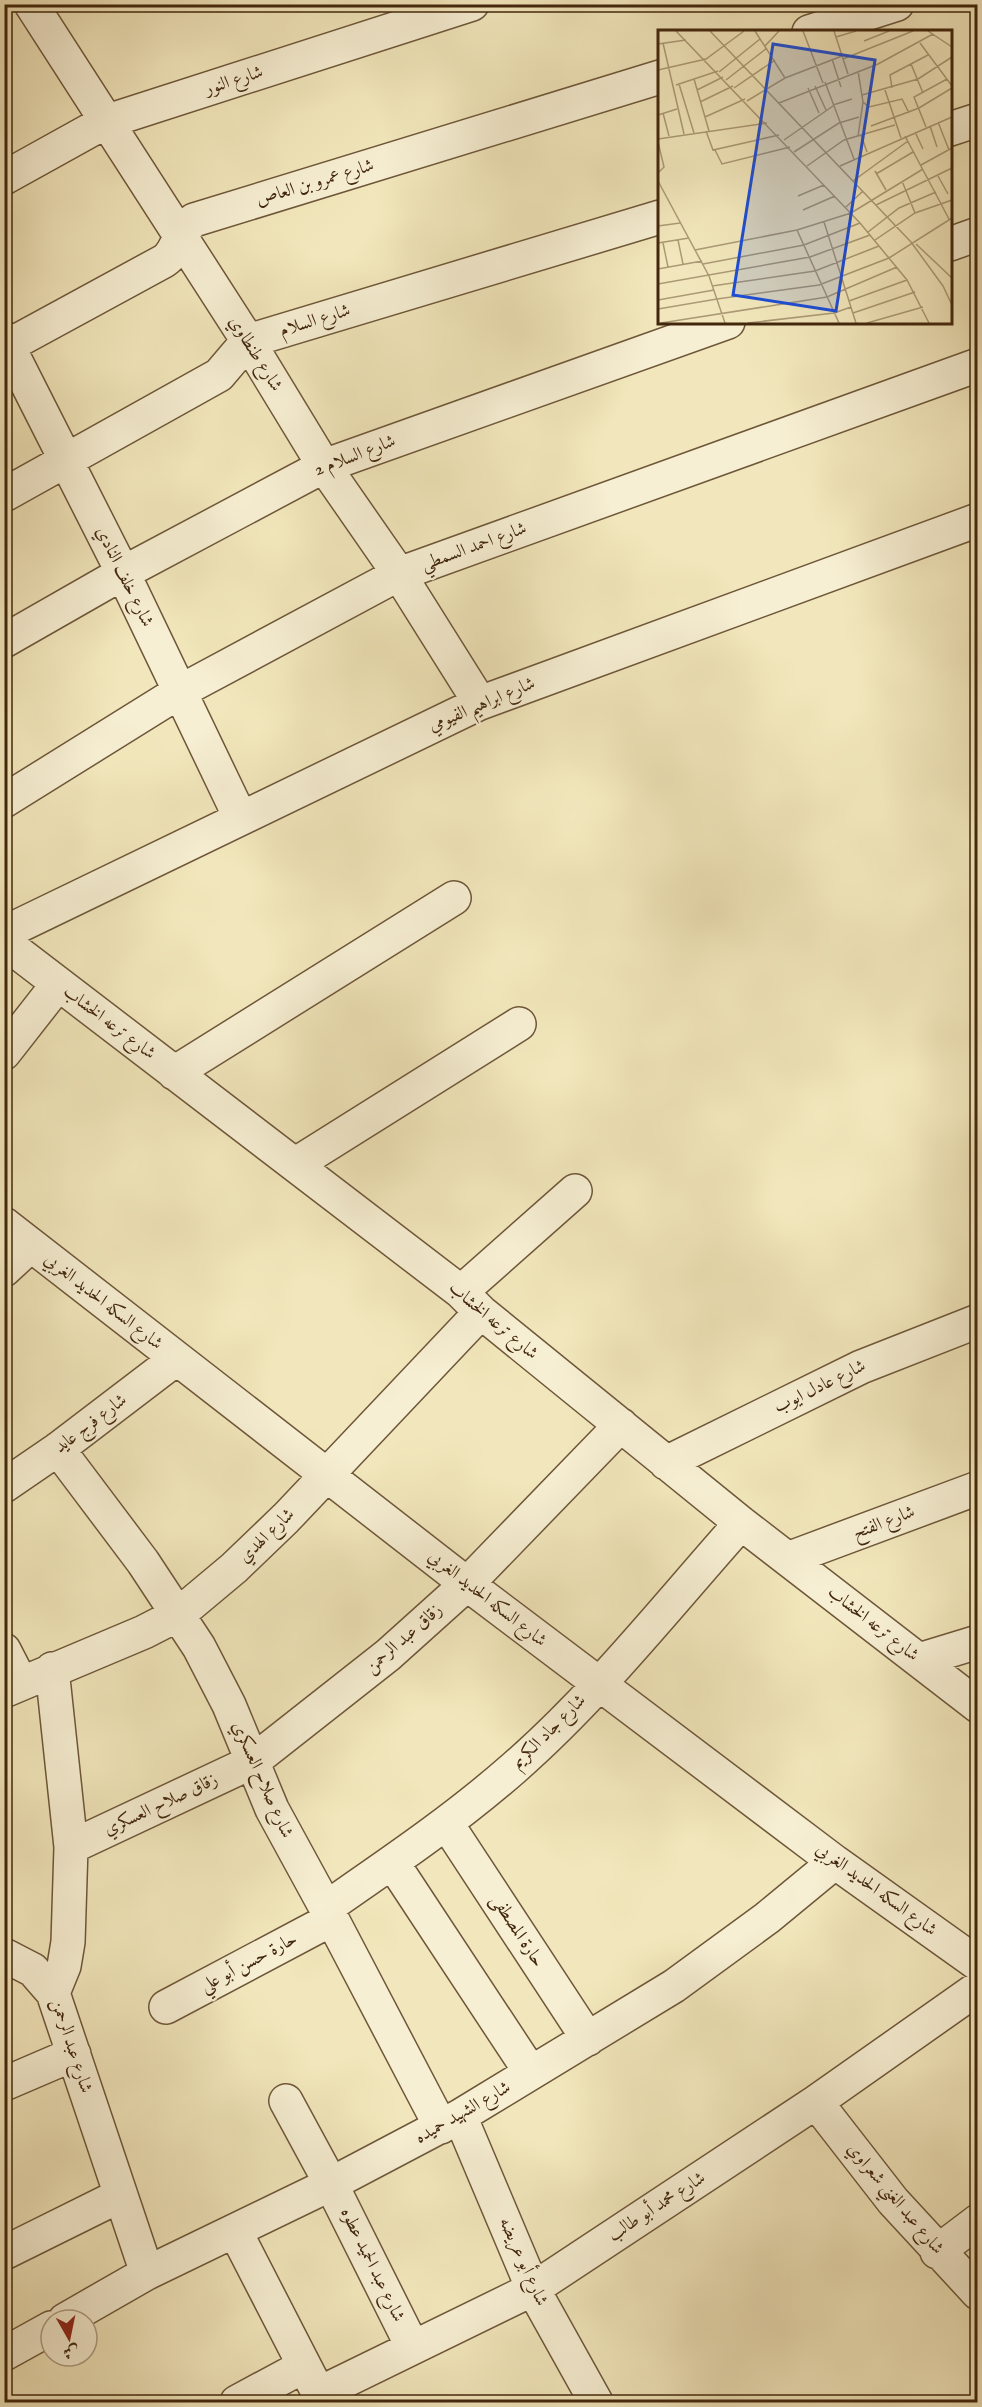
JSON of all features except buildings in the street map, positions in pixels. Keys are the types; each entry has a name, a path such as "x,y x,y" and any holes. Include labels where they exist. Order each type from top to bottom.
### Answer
{"street":[{"name":"شارع طنطاوي","path":"31,4 248,341 324,466 399,574 480,703"},
{"name":"شارع النور","path":"4,178 105,122 472,4"},
{"path":"815,30 897,4"},
{"name":"شارع عمرو بن العاص","path":"6,344 164,261 174,251 178,235 194,220 658,78"},
{"path":"952,129 978,120"},
{"name":"شارع السلام","path":"248,341 658,218"},
{"path":"952,244 978,234"},
{"name":"شارع السلام 2","path":"4,641 123,573 324,466 722,324"},
{"path":"4,495 219,375 248,341"},
{"name":"شارع خلف النادي","path":"6,344 123,573 240,817"},
{"name":"شارع احمد السمطي","path":"4,801 179,692 399,574 978,365"},
{"name":"شارع ابراهيم الفيومي","path":"4,933 480,703 978,520"},
{"path":"174,1073 454,898"},
{"name":"شارع ترعه الخشاب","path":"4,942 296,1164 471,1302 741,1523 790,1558 978,1706"},
{"path":"4,1053 58,984"},
{"path":"296,1164 519,1024"},
{"name":"شارع الهدي","path":"13,1687 144,1632 179,1614 234,1568 328,1474 471,1302 576,1191"},
{"name":"شارع السكه الحديد الغربي","path":"4,1224 598,1684 835,1862 978,1964"},
{"path":"4,1270 31,1245"},
{"name":"شارع عادل ايوب","path":"666,1463 861,1367 978,1321"},
{"name":"شارع فرج عايد","path":"4,1486 58,1449 176,1359"},
{"name":"زقاق عبد الرحمن","path":"252,1762 388,1655 467,1584 621,1425"},
{"name":"شارع صلاح العسكري","path":"58,1449 179,1614 219,1684 282,1829 329,1914 451,2121"},
{"name":"شارع الفتح","path":"790,1558 978,1488"},
{"name":"شارع جاد الكريم","path":"329,1914 392,1862 447,1824 517,1765 598,1684 741,1523"},
{"path":"919,1660 978,1642"},
{"path":"4,1650 13,1687"},
{"name":"شارع عبد الرحمن","path":"52,1670 71,1847 68,1942 64,1966 52,1993 147,2273"},
{"name":"زقاق صلاح العسكري","path":"71,1847 252,1762"},
{"name":"حارة المصطفى","path":"447,1824 588,2039"},
{"path":"392,1862 531,2073"},
{"name":"شارع الشهيد حميده","path":"85,2308 147,2273 332,2184 451,2121 588,2039 723,1951 835,1862"},
{"name":"حارة حسن أبو علي","path":"166,2007 329,1914"},
{"path":"4,1955 33,1970 52,1993"},
{"name":"شارع محمد أبو طالب","path":"237,2403 315,2388 412,2346 533,2289 816,2102 978,1988"},
{"path":"4,2084 74,2054"},
{"name":"شارع عبد الحميد عطوه","path":"286,2101 332,2184 412,2346"},
{"name":"شارع عبد الغني شعراوي","path":"816,2102 893,2201 937,2252 978,2294"},
{"name":"شارع أبو عريضه","path":"451,2121 533,2289 596,2403"},
{"path":"4,2253 120,2196"},
{"path":"937,2252 978,2221"},
{"path":"234,2231 315,2388"},
{"path":"4,2354 39,2335"}]}
